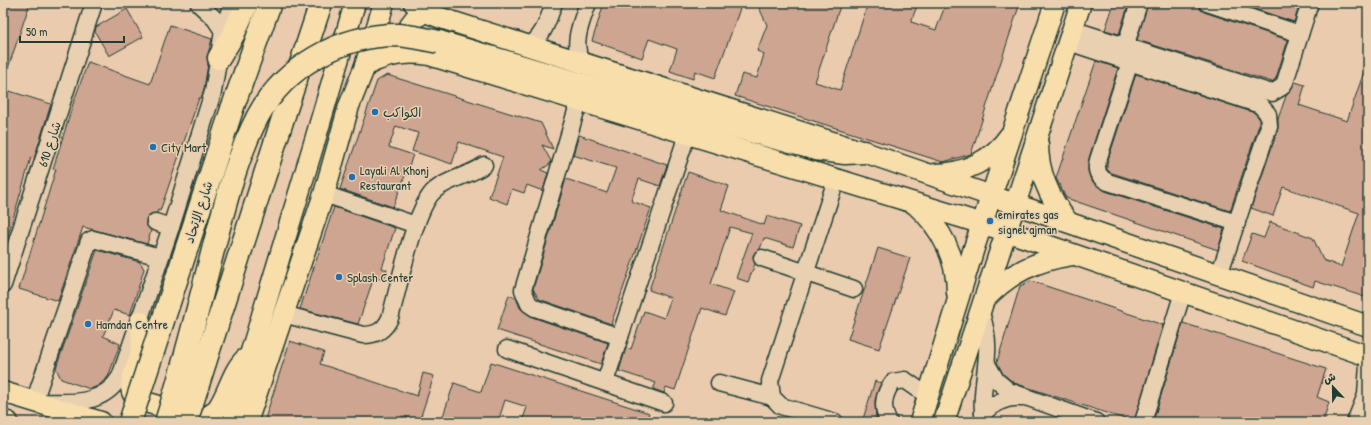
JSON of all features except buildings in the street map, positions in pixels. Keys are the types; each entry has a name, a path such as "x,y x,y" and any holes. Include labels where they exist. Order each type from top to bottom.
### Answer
{"highway":[{"path":"219,58 233,35 247,3"},
{"name":"شارع الإتحاد","path":"130,422 232,109 270,3"},
{"path":"186,422 321,3"},
{"path":"166,422 232,178 250,133 268,101 287,79 300,68 324,53 354,40 399,35 439,42 614,94 816,149 835,152 864,152"}],"main road":[{"path":"234,422 250,355 355,3"},
{"path":"247,422 282,314 324,194 349,106 365,66 384,3"},
{"path":"920,422 956,304 1055,3"},
{"path":"944,422 1081,3"},
{"path":"411,53 407,41 408,29 415,18 419,7 528,47 930,174 1368,326"},
{"path":"365,66 387,56 411,53 429,55 982,224 1368,356"},
{"path":"315,140 349,106"},
{"path":"930,174 952,173 982,161 1000,147 1014,129"},
{"path":"1038,135 1038,151 1044,182 1050,196 1068,222"},
{"path":"915,204 932,222 946,243 956,279 956,304"},
{"path":"982,305 999,285 1017,272 1044,260 1073,254"},
{"path":"140,321 143,335 142,345 130,387 134,396 142,401 200,418 209,417 219,407 232,377 250,355"},
{"path":"5,391 34,402 101,422"},
{"path":"3,421 8,422"}],"street":[{"name":"شارع 610","path":"3,285 94,3"},
{"path":"197,4 216,5 225,3"},
{"path":"160,257 93,239 89,240 34,402 89,401 105,394 120,377 171,227 213,92 223,32 232,3"},
{"path":"528,47 539,37 545,28 554,3"},
{"path":"581,63 577,47 577,36 588,3"},
{"path":"1125,47 1139,3"},
{"path":"1208,3 1300,34"},
{"path":"1070,36 1125,47 1272,93 1282,87 1310,3"},
{"path":"197,4 215,19 223,32"},
{"path":"1070,36 1130,62 1260,105 1268,114 1269,126 1219,275"},
{"path":"1130,62 1096,166 1101,178 1108,182 1237,223"},
{"path":"580,101 523,290 524,297 529,304 535,308 620,337"},
{"path":"605,382 687,135"},
{"path":"282,314 363,335 376,334 382,330 390,318 416,225 424,204 434,190 448,182 476,171 484,165"},
{"path":"835,422 787,409 776,402 772,396 770,381 771,374 836,180"},
{"path":"324,194 416,225"},
{"path":"155,222 171,227"},
{"path":"762,258 854,289"},
{"path":"1143,422 1183,292"},
{"path":"982,305 987,338 987,364 982,389 984,418"},
{"path":"507,349 664,403"},
{"path":"987,364 996,380 1002,386 1026,399 1087,420"},
{"path":"1355,422 1367,394 1368,364"},
{"path":"888,422 885,415 884,404 893,382 906,380 928,396"},
{"path":"719,383 772,396"},
{"path":"984,418 995,403 1002,400 1018,398 1026,399"}],"place":[{"name":"الكواكب","path":"375,112"},
{"name":"City Mart","path":"153,147"},
{"name":"Layali Al Khonj Restaurant","path":"352,177"},
{"name":"emirates gas signel ajman","path":"990,221"},
{"name":"Splash Center","path":"339,277"},
{"name":"Hamdan Centre","path":"88,324"}]}
